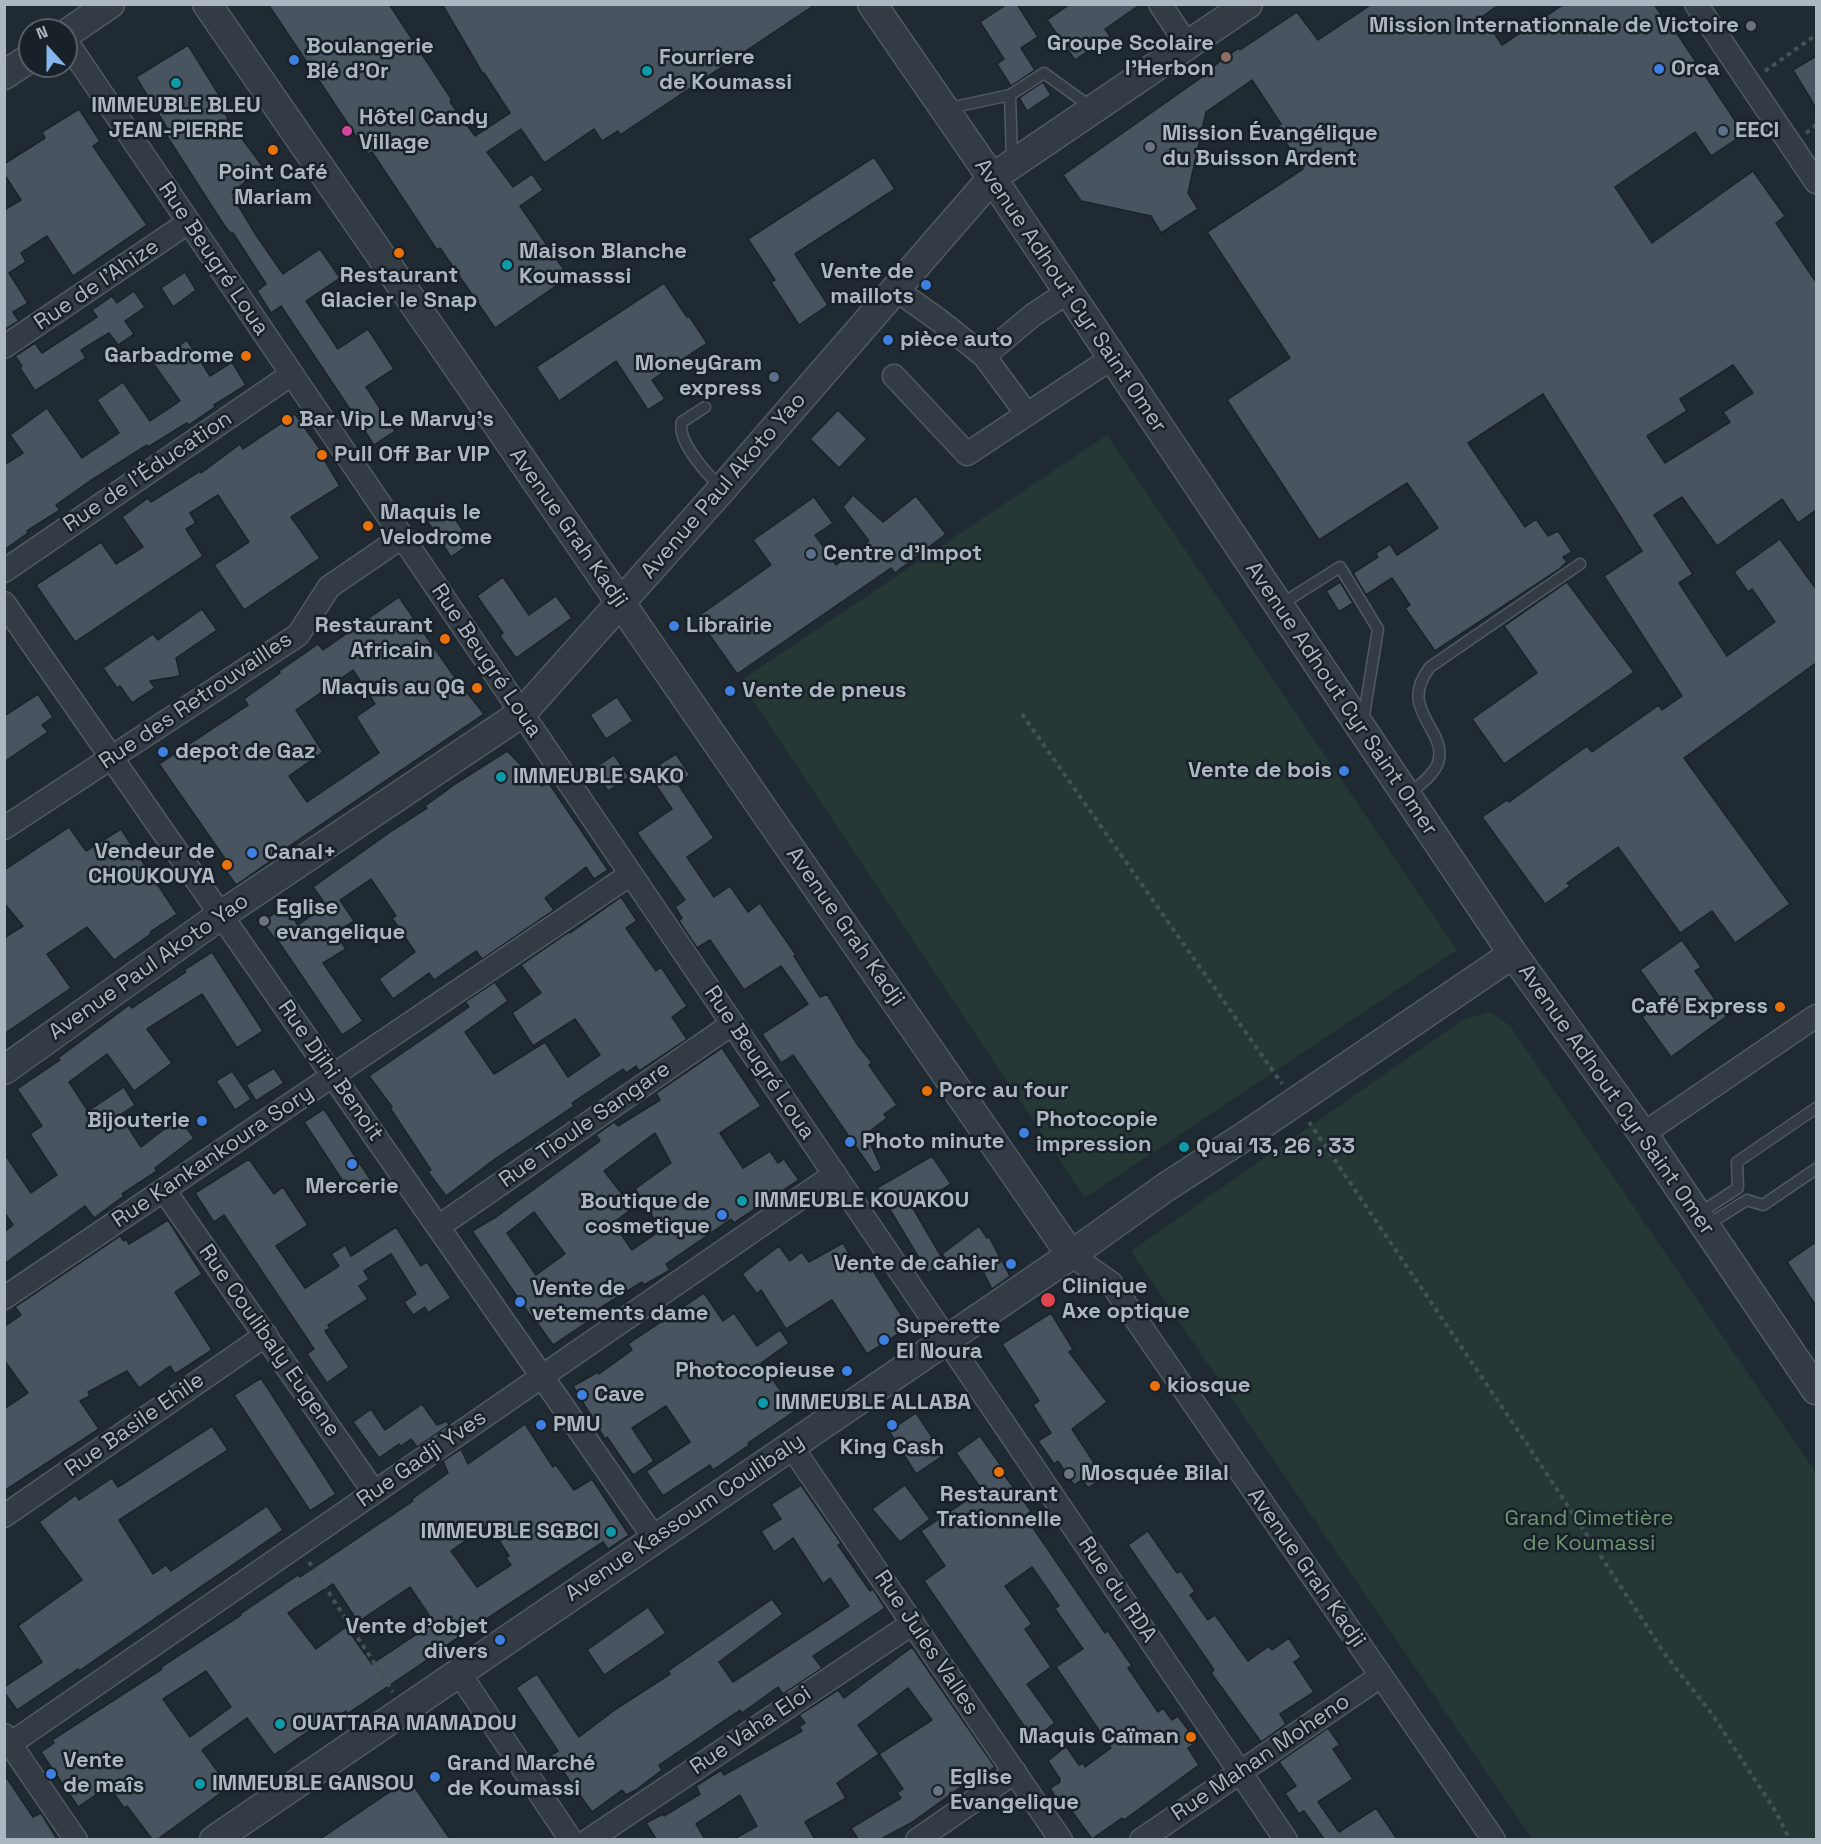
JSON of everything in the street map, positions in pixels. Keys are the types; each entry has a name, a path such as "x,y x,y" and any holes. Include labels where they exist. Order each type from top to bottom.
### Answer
{"street":[{"path":"78,26 110,4"},
{"name":"Avenue Grah Kadji","path":"207,4 1071,1255 1111,1284 1494,1839"},
{"name":"Avenue Adhout Cyr Saint Omer","path":"872,4 944,109 1002,171 1068,292 1112,358 1513,954 1643,1134 1816,1390"},
{"path":"1160,4 1188,46"},
{"name":"Avenue Paul Akoto Yao","path":"4,1070 221,915 522,713 621,604 895,289 1002,171 1248,4"},
{"path":"1696,4 1816,182"},
{"name":"Rue Beugré Loua","path":"78,59 947,1340"},
{"path":"4,75 18,66"},
{"name":"Rue de l'Ahize","path":"4,347 189,222"},
{"path":"895,289 984,356 1027,414"},
{"path":"984,356 1033,315 1068,292"},
{"path":"894,376 967,454 1112,358"},
{"name":"Rue de l'Éducation","path":"4,571 292,374"},
{"name":"Rue des Retrouvailles","path":"4,828 298,634 329,588 402,537"},
{"name":"Rue Djihi Benoit","path":"4,603 655,1539"},
{"name":"Rue Kankankoura Sory","path":"4,1298 631,874"},
{"name":"Avenue Kassoum Coulibaly","path":"214,1839 947,1340 1166,1187 1513,954"},
{"path":"1643,1134 1816,1016"},
{"name":"Rue Tioule Sangare","path":"438,1227 732,1024"},
{"name":"Rue Gadji Yves","path":"7,1739 297,1545 835,1174"},
{"name":"Rue Coulibaly Eugene","path":"164,1190 374,1492"},
{"name":"Rue Basile Ehile","path":"4,1516 266,1335"},
{"name":"Rue du RDA","path":"947,1340 1286,1839"},
{"name":"Rue Jules Valles","path":"791,1446 1061,1839"},
{"name":"Rue Vaha Eloi","path":"589,1839 913,1623"},
{"path":"459,1673 571,1839"},
{"name":"Rue Mahan Moheno","path":"1141,1839 1381,1676"},
{"path":"7,1739 76,1839"},
{"path":"917,1839 1015,1772"}],"lane":[{"path":"944,109 1010,95 1044,73 1094,109"},
{"path":"1002,171 1010,95"},
{"path":"705,407 682,423 680,429 698,464 722,489"},
{"path":"1406,796 1432,772 1438,762 1437,744 1421,711 1418,696 1420,680 1430,667 1580,564"},
{"path":"1278,606 1340,567 1378,629 1362,730"},
{"path":"1701,1220 1738,1188 1737,1162 1816,1108"},
{"path":"1701,1220 1748,1200 1763,1205 1816,1169"}],"path":[{"path":"1749,82 1816,35"},
{"path":"1023,714 1295,1102 1525,1440 1666,1656 1712,1714 1776,1812 1790,1839"},
{"path":"297,1545 405,1710"}],"green space":[{"path":"1107,435 1457,950 1085,1198 740,681"},
{"name":"Grand Cimetière de Koumassi","path":"1490,1012 1510,1026 1816,1473 1816,1839 1532,1839 1131,1251 1464,1019"}],"building":[{"path":"268,4 389,4 452,100 450,102 475,136 510,113 483,74 442,4 816,4 620,135 618,131 602,141 594,129 544,163 521,129 487,152 513,187 532,174 543,190 520,206 569,277 495,328 440,248 437,250 372,152 368,154"},
{"path":"1007,4 1017,4 1038,37 1021,48 1035,70 1011,86 997,64 1004,59 980,22"},
{"path":"1070,4 1141,4 1105,29 1110,36 1075,60 1047,20"},
{"path":"1372,4 1500,4 1483,16 1502,45 1564,4 1654,4 1674,34 1676,32 1744,134 1711,156 1695,132 1615,187 1652,243 1753,171 1785,216 1776,223 1816,282 1816,510 1798,523 1782,499 1717,546 1682,497 1654,515 1693,574 1679,583 1727,656 1775,622 1752,589 1748,592 1734,572 1780,539 1816,589 1816,663 1684,758 1790,904 1735,943 1712,911 1680,933 1618,847 1567,883 1570,886 1545,904 1482,817 1507,800 1509,802 1587,746 1592,752 1659,705 1662,710 1682,696 1604,576 1642,551 1543,394 1468,443 1525,527 1536,519 1548,536 1558,531 1572,552 1563,557 1567,562 1558,570 1435,651 1405,608 1410,605 1392,578 1366,595 1353,573 1378,557 1376,553 1390,544 1397,555 1438,528 1407,483 1319,540 1227,400 1290,358 1207,232 1303,169 1276,127 1281,124 1252,80 1206,112 1188,193 1198,209 1161,233 1151,216 1081,201 1063,175 1202,77 1223,59 1297,12 1318,40","holes":["1733,365 1753,393 1723,412 1730,422 1665,463 1647,436 1687,411 1680,399"]},
{"path":"188,45 224,103 222,104 235,139 240,136 264,168 232,192 256,235 283,274 320,249 340,278 306,301 338,349 368,329 394,369 366,387 395,431 374,445 281,306 271,313 257,291 266,284 233,233 231,234 224,225 163,130 167,128 136,77"},
{"path":"1816,56 1816,108 1793,70"},
{"path":"1043,82 1051,95 1027,111 1019,98"},
{"path":"79,109 100,141 93,146 147,225 73,276 47,236 21,253 26,262 9,273 28,303 13,312 19,321 4,330 4,210 21,200 4,174 4,164 45,138 42,132"},
{"path":"874,157 895,189 795,254 828,305 799,325 771,282 775,280 748,239"},
{"path":"185,272 196,290 173,307 161,288"},
{"path":"664,283 707,343 652,380 665,399 648,410 616,361 559,401 536,367"},
{"path":"134,291 145,307 125,321 134,334 118,345 109,333 81,350 86,358 35,391 15,356 35,343 42,353 97,317 92,310 112,296 117,303"},
{"path":"187,340 210,376 232,362 246,385 214,405 215,407 189,425 187,423 148,447 147,445 90,481 56,505 60,510 27,531 28,533 4,550 4,465 23,453 10,435 47,408 82,458 119,433 97,400 123,382 150,421 180,401 153,363"},
{"path":"838,410 867,439 839,468 810,439"},
{"path":"295,414 327,459 325,461 340,486 291,517 320,558 244,610 214,565 249,542 218,495 190,513 196,523 186,529 203,556 75,642 36,585 101,542 116,564 143,547 122,517 148,498 151,502 200,471 201,473 240,444 243,449"},
{"path":"853,495 883,522 916,496 946,534 895,573 891,568 737,674 697,617 771,565 753,540 814,497 833,523 815,535 836,565 869,541 843,507"},
{"path":"446,505 471,543 451,557 426,519"},
{"path":"503,577 529,615 556,596 572,618 516,658 500,636 503,633 477,596"},
{"path":"1340,582 1353,603 1339,612 1326,591"},
{"path":"1567,582 1634,672 1504,764 1472,719 1537,673 1504,626"},
{"path":"399,597 451,672 484,714 285,849 236,885 221,864 226,860 159,764 248,705 244,699 280,673 279,671 318,644 323,650","holes":["353,670 375,704 356,717 379,753 307,802 289,776 323,752 296,710"]},
{"path":"202,609 217,630 176,658 180,676 150,681 155,688 132,703 120,686 117,688 103,668 153,634 158,640"},
{"path":"38,694 53,717 42,725 48,732 4,762 4,716"},
{"path":"617,697 633,721 606,739 590,715"},
{"path":"507,751 542,786 548,782 608,870 594,879 586,867 545,898 554,910 482,959 476,951 434,980 429,973 393,999 379,979 415,952 392,918 396,916 371,879 340,900 354,921 335,933 346,949 323,963 363,1021 342,1035 276,938 262,922 285,906 298,925 326,905 313,887 427,808 425,806 458,782"},
{"path":"676,754 690,775 678,784 714,838 687,857 714,897 730,886 748,912 760,903 796,955 794,956 820,997 827,994 857,1044 872,1063 869,1065 897,1105 884,1114 887,1118 866,1134 882,1169 874,1173 793,1055 781,1063 762,1034 808,1004 781,966 744,990 710,940 697,948 679,921 682,918 675,907 685,900 637,833 672,809 647,772"},
{"path":"614,755 629,777 608,791 593,769"},
{"path":"69,827 86,851 121,829 177,914 114,960 87,927 47,954 71,988 4,1034 4,938 23,926 4,903 4,870"},
{"path":"621,897 637,921 626,928 656,971 661,967 687,1006 672,1017 687,1039 639,1071 636,1066 626,1073 623,1069 572,1103 574,1106 495,1159 446,1196 428,1172 431,1170 390,1108 392,1107 369,1076 469,1007 465,1002 495,982 508,1001 465,1032 494,1074 545,1042 568,1077 600,1055 575,1019 533,1046 512,1013 541,993 521,965"},
{"path":"1682,940 1701,967 1695,971 1727,1016 1671,1057 1642,1017 1663,1002 1640,970"},
{"path":"212,952 263,1031 237,1048 202,994 147,1029 172,1063 134,1091 107,1054 69,1082 88,1111 124,1087 135,1105 120,1115 141,1147 179,1118 194,1138 155,1168 157,1171 122,1194 124,1196 94,1218 85,1206 4,1264 4,1232 13,1225 4,1212 4,1153 31,1193 57,1175 30,1134 42,1126 17,1089 60,1060 58,1058 129,1005 132,1008"},
{"path":"722,1048 761,1106 720,1133 743,1168 770,1151 778,1163 784,1159 799,1180 734,1223 731,1219 666,1264 670,1270 644,1285 642,1282 592,1313 595,1317 553,1345 472,1231 496,1217 600,1141 596,1135 614,1122 618,1126 660,1100 656,1093","holes":["655,1133 671,1163 635,1189 661,1230 632,1250 613,1223 633,1208 604,1171","534,1212 565,1254 536,1275 507,1233"]},
{"path":"274,1068 284,1083 256,1101 246,1085"},
{"path":"232,1071 251,1099 235,1110 216,1081"},
{"path":"324,1109 372,1182 352,1195 304,1122"},
{"path":"932,1156 951,1184 915,1207 914,1210 945,1263 928,1273 877,1188"},
{"path":"249,1159 274,1194 283,1187 308,1225 276,1246 305,1288 339,1266 331,1254 345,1245 351,1256 396,1227 421,1266 427,1262 451,1298 428,1313 425,1307 413,1315 404,1302 416,1294 391,1254 364,1271 369,1279 359,1286 368,1299 328,1325 330,1328 325,1331 349,1367 327,1383 307,1354 314,1349 224,1215 214,1222 195,1193"},
{"path":"168,1220 202,1274 175,1292 212,1350 175,1374 170,1366 139,1388 127,1371 88,1392 90,1396 80,1401 99,1429 4,1491 4,1409 28,1393 4,1360 4,1327 21,1315 15,1307 120,1236 129,1244"},
{"path":"979,1226 987,1238 989,1237 1010,1276 992,1289 974,1254 954,1269 942,1254"},
{"path":"1816,1242 1816,1306 1787,1262"},
{"path":"843,1243 860,1273 870,1266 909,1327 867,1354 832,1300 786,1329 761,1290 757,1294 742,1274 779,1246 790,1261 802,1252 809,1262"},
{"path":"704,1293 723,1321 734,1313 757,1346 780,1330 789,1343 761,1363 795,1411 713,1470 710,1465 663,1496 646,1471 690,1442 666,1406 632,1428 654,1461 633,1475 607,1437 605,1439 573,1386 598,1372 599,1374 632,1350 628,1344"},
{"path":"1051,1313 1073,1349 1069,1352 1107,1402 1072,1429 1104,1478 1088,1488 1082,1480 1074,1485 1058,1461 1054,1464 1038,1441 1051,1433 1033,1405 1039,1401 1002,1344"},
{"path":"261,1378 336,1494 310,1511 234,1395"},
{"path":"422,1404 437,1425 447,1421 449,1425 417,1447 411,1439 401,1446 399,1444 379,1458 353,1422 371,1409 385,1430"},
{"path":"916,1413 944,1455 916,1474 889,1431"},
{"path":"525,1424 553,1467 556,1465 574,1490 592,1479 629,1535 608,1549 603,1542 347,1714 346,1711 324,1726 322,1722 274,1755 247,1718 202,1750 229,1787 158,1839 152,1839 127,1806 124,1808 109,1786 78,1807 41,1752 54,1743 52,1740 413,1501 412,1499 448,1473 443,1461 461,1449 468,1464","holes":["486,1526 489,1530 491,1528 509,1556 506,1558 511,1565 477,1587 451,1551","333,1584 358,1622 410,1587 429,1615 424,1619 429,1626 372,1664 346,1627 316,1649 288,1613","206,1671 231,1707 190,1737 163,1699"]},
{"path":"212,1426 228,1450 119,1520 153,1574 166,1565 171,1571 267,1506 283,1530 79,1671 78,1669 17,1710 4,1692 4,1687 42,1662 18,1626 82,1580 39,1522 76,1495 79,1500 112,1478 118,1487"},
{"path":"980,1436 1007,1474 1005,1476 1031,1511 1025,1516 1105,1633 1108,1631 1132,1666 1128,1668 1158,1712 1163,1708 1172,1720 1178,1716 1197,1742 1188,1748 1199,1765 1124,1820 1122,1818 1092,1839 1065,1802 1060,1805 1050,1788 1060,1782 1060,1779 1048,1761 1066,1746 1079,1765 1083,1763 1085,1767 1111,1748 1056,1667 1083,1649 1055,1609 1059,1606 1032,1567 1005,1586 1032,1624 1025,1629 1051,1667 1027,1684 1055,1723 1033,1739 924,1581 945,1566 921,1531 982,1490 956,1453"},
{"path":"801,1485 841,1543 838,1545 870,1591 873,1589 885,1608 813,1656 822,1668 783,1694 778,1687 742,1713 740,1710 659,1765 662,1770 636,1790 626,1795 622,1790 592,1812 551,1755 558,1751 516,1688 537,1674 579,1737 616,1709 670,1674 668,1671 772,1599 783,1614 719,1662 733,1682 849,1606 830,1578 823,1584 793,1538 774,1552 761,1531 781,1519 771,1504"},
{"path":"905,1485 930,1519 900,1542 872,1509"},
{"path":"1148,1531 1177,1573 1181,1571 1195,1591 1190,1595 1208,1620 1215,1615 1248,1661 1269,1646 1272,1650 1289,1638 1301,1657 1294,1662 1314,1692 1280,1714 1286,1724 1261,1742 1211,1673 1214,1670 1128,1545"},
{"path":"648,1607 666,1633 604,1675 587,1650"},
{"path":"912,1647 995,1767 970,1785 968,1782 911,1823 881,1839 858,1839 851,1828 901,1798 897,1793 903,1789 879,1754 837,1783 846,1798 805,1822 815,1839 734,1839 757,1826 740,1795 696,1824 705,1839 656,1839 646,1823 663,1814 664,1816 700,1794 696,1786 721,1770 724,1775 802,1731 799,1727 805,1723 799,1715 838,1690 844,1698","holes":["908,1688 932,1720 879,1754 858,1725"]},
{"path":"1328,1728 1340,1745 1333,1749 1353,1779 1318,1802 1339,1832 1376,1808 1397,1839 1324,1839 1304,1811 1299,1814 1285,1793 1296,1786 1279,1762"},
{"path":"4,1774 33,1817 41,1813 57,1839 4,1839"},
{"path":"409,1779 450,1839 320,1839"}],"place":[{"name":"Mission Internationnale de Victoire","path":"1751,26"},
{"name":"Groupe Scolaire l'Herbon","path":"1226,57"},
{"name":"Boulangerie Blé d'Or","path":"294,60"},
{"name":"Orca","path":"1659,69"},
{"name":"Fourriere de Koumassi","path":"647,71"},
{"name":"IMMEUBLE BLEU JEAN-PIERRE","path":"176,83"},
{"name":"Hôtel Candy Village","path":"347,131"},
{"name":"EECI","path":"1723,131"},
{"name":"Mission Évangélique du Buisson Ardent","path":"1150,147"},
{"name":"Point Café Mariam","path":"273,150"},
{"name":"Restaurant Glacier le Snap","path":"399,253"},
{"name":"Maison Blanche Koumasssi","path":"507,265"},
{"name":"Vente de maillots","path":"926,285"},
{"name":"pièce auto","path":"888,340"},
{"name":"Garbadrome","path":"246,356"},
{"name":"MoneyGram express","path":"774,377"},
{"name":"Bar Vip Le Marvy's","path":"287,420"},
{"name":"Pull Off Bar VIP","path":"322,455"},
{"name":"Maquis le Velodrome","path":"368,526"},
{"name":"Centre d'Impot","path":"811,554"},
{"name":"Librairie","path":"674,626"},
{"name":"Restaurant Africain","path":"445,639"},
{"name":"Maquis au QG","path":"477,688"},
{"name":"Vente de pneus","path":"730,691"},
{"name":"depot de Gaz","path":"163,752"},
{"name":"Vente de bois","path":"1344,771"},
{"name":"IMMEUBLE SAKO","path":"501,777"},
{"name":"Canal+","path":"252,853"},
{"name":"Vendeur de CHOUKOUYA","path":"227,865"},
{"name":"Eglise evangelique","path":"264,921"},
{"name":"Café Express","path":"1780,1007"},
{"name":"Porc au four","path":"927,1091"},
{"name":"Bijouterie","path":"202,1121"},
{"name":"Photocopie impression","path":"1024,1133"},
{"name":"Photo minute","path":"850,1142"},
{"name":"Quai 13, 26 , 33","path":"1184,1147"},
{"name":"Mercerie","path":"352,1164"},
{"name":"IMMEUBLE KOUAKOU","path":"742,1201"},
{"name":"Boutique de cosmetique","path":"722,1215"},
{"name":"Vente de cahier","path":"1011,1264"},
{"name":"Clinique Axe optique","path":"1048,1300"},
{"name":"Vente de vetements dame","path":"520,1302"},
{"name":"Superette El Noura","path":"884,1340"},
{"name":"Photocopieuse","path":"847,1371"},
{"name":"kiosque","path":"1155,1386"},
{"name":"Cave","path":"582,1395"},
{"name":"IMMEUBLE ALLABA","path":"763,1403"},
{"name":"PMU","path":"541,1425"},
{"name":"King Cash","path":"892,1425"},
{"name":"Restaurant Trationnelle","path":"999,1472"},
{"name":"Mosquée Bilal","path":"1069,1474"},
{"name":"IMMEUBLE SGBCI","path":"611,1532"},
{"name":"Vente d'objet divers","path":"500,1640"},
{"name":"OUATTARA MAMADOU","path":"280,1724"},
{"name":"Maquis Caïman","path":"1191,1737"},
{"name":"Vente de maîs","path":"51,1774"},
{"name":"Grand Marché de Koumassi","path":"435,1777"},
{"name":"IMMEUBLE GANSOU","path":"200,1784"},
{"name":"Eglise Evangelique","path":"938,1791"}]}
